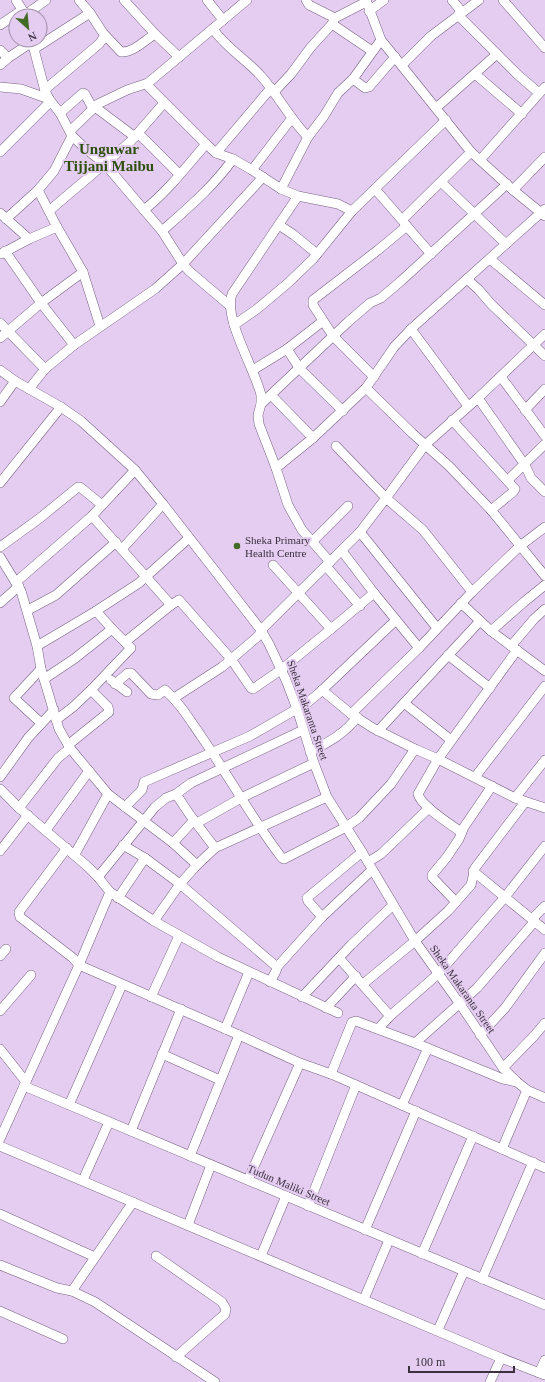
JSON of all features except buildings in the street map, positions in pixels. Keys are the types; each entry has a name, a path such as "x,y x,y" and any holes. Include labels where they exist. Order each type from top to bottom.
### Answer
{"street":[{"path":"33,8 46,0"},
{"path":"79,0 90,13 105,36 118,50 124,52 136,47 154,34"},
{"path":"124,0 154,34 179,57"},
{"path":"208,0 223,20"},
{"path":"28,239 3,216 38,190 54,171 71,133 98,104 121,93 148,83 247,0"},
{"path":"306,0 309,5 333,21 372,51"},
{"path":"369,11 384,0"},
{"path":"452,0 460,14 497,54 528,85 543,91 480,160"},
{"path":"402,65 431,36 479,0"},
{"path":"503,0 543,44"},
{"path":"216,153 272,90 291,74 333,21 366,1 381,40 471,152 510,187 544,213 506,244 411,329 394,347 366,388 313,438 276,468"},
{"path":"48,36 90,13"},
{"path":"212,29 238,56 260,75 308,137"},
{"path":"105,36 100,44 48,87 47,94 71,133 86,149 105,164 162,231 183,264 198,280 229,305"},
{"path":"281,189 308,137 324,116 338,93 352,79 381,40"},
{"path":"0,65 8,58 26,48"},
{"path":"0,152 49,103 36,48"},
{"path":"0,50 8,58"},
{"path":"436,108 497,54"},
{"path":"352,79 365,88 369,87 395,57"},
{"path":"475,74 522,114"},
{"path":"148,83 152,91 216,153 233,159 281,189 298,196 338,204 352,211"},
{"path":"0,87 47,94"},
{"path":"60,113 83,93 85,94 94,108 136,135 179,174"},
{"path":"49,211 100,166 105,164 136,135 164,103"},
{"path":"252,170 292,118"},
{"path":"234,325 278,292 317,254 352,211 446,120"},
{"path":"144,210 160,197 206,144"},
{"path":"374,377 333,336 313,305 312,300 373,255 471,152"},
{"path":"261,404 370,303 386,294 474,214 510,187 545,157"},
{"path":"162,231 200,199 233,159"},
{"path":"29,389 45,369 74,344 155,289 183,264 263,177"},
{"path":"441,182 506,244"},
{"path":"375,189 431,254"},
{"path":"38,190 83,272 100,326"},
{"path":"298,196 232,294 229,305 234,325 253,370 261,395 261,404 258,415 259,424 288,505 302,530 313,541 328,564 360,606"},
{"path":"279,225 317,254"},
{"path":"57,227 28,239 3,253 74,344"},
{"path":"490,259 545,305"},
{"path":"0,338 41,303 83,272"},
{"path":"467,280 479,290 491,304 545,356"},
{"path":"253,370 287,349 323,322"},
{"path":"0,323 45,369"},
{"path":"411,329 468,406"},
{"path":"174,698 222,667 256,638 261,630 360,532 425,445 501,377 545,334"},
{"path":"287,349 300,369 342,411"},
{"name":"Sheka Makaranta Street","path":"0,370 15,381 61,406 100,436 135,470 261,630 270,644 282,670 297,708 310,752 327,797 415,941 503,1068 516,1082 527,1090 545,1098"},
{"path":"501,377 545,436"},
{"path":"0,402 15,381"},
{"path":"366,388 449,466 491,510 545,576"},
{"path":"525,410 545,389"},
{"path":"271,395 313,438"},
{"path":"478,398 525,464 532,478 545,492"},
{"path":"0,483 61,406"},
{"path":"452,420 515,489 491,510"},
{"path":"508,480 545,444"},
{"path":"336,446 386,498 423,530 472,592"},
{"path":"0,603 17,584 92,516 135,470"},
{"path":"0,547 40,518 78,487 102,505"},
{"path":"28,610 56,594 119,546 163,504"},
{"path":"313,541 348,506"},
{"path":"92,516 171,605"},
{"path":"310,752 332,739 350,725 354,715 460,603 520,546 545,527"},
{"path":"360,532 437,628"},
{"path":"37,646 139,582 189,538"},
{"path":"342,551 419,648"},
{"path":"0,557 17,584 28,610 41,669 56,720 59,729 69,747 108,794 173,844 197,865"},
{"path":"273,565 331,630"},
{"path":"491,631 545,585"},
{"path":"124,642 179,600 231,659 253,689 282,670 374,593"},
{"path":"460,603 491,631 543,667"},
{"path":"461,832 428,808 418,797 418,794 438,759 490,688 514,648 534,619 545,609"},
{"path":"56,720 91,690 131,648 96,610"},
{"path":"125,807 142,790 144,782 250,736 307,703 396,620"},
{"path":"378,731 480,621"},
{"path":"44,679 74,659 112,629"},
{"path":"448,655 490,688"},
{"path":"41,669 14,698 41,723"},
{"path":"116,684 128,673 131,673 151,694 158,695 165,690 174,698 223,768 260,828 284,859 346,827 359,818 391,784 415,749"},
{"path":"105,676 127,692"},
{"path":"475,777 545,686"},
{"path":"19,808 58,758 109,712 108,707 91,690"},
{"path":"322,690 354,715 378,731 475,777 515,798 545,808"},
{"path":"404,703 451,740"},
{"path":"0,777 28,738 54,710"},
{"path":"98,877 155,807 166,798 176,794 191,783 303,730"},
{"path":"515,798 545,760"},
{"path":"173,844 195,822 314,763"},
{"path":"46,830 89,771"},
{"path":"456,902 432,876 459,839 461,832 492,786"},
{"path":"0,789 19,808 75,854 98,877 110,892 118,898 154,921 218,958 338,1013"},
{"path":"75,854 108,794"},
{"path":"176,794 215,848"},
{"path":"154,921 180,884 215,848 327,797"},
{"path":"363,984 415,941 456,902 473,882 473,871 525,802"},
{"path":"270,982 277,968 322,917 381,854 428,808"},
{"path":"0,851 28,815"},
{"path":"123,845 145,858 180,884 277,968"},
{"path":"378,1029 390,1016 438,974 505,897 545,846"},
{"path":"67,848 19,914 20,917 73,958 79,965 300,1063 331,1074 545,1168"},
{"path":"322,917 308,901 308,898 362,852"},
{"path":"118,898 145,858"},
{"path":"473,871 545,930"},
{"path":"0,1137 79,965 110,892"},
{"path":"302,997 393,905"},
{"path":"415,1042 460,1004 488,977 545,906"},
{"path":"152,997 179,936"},
{"path":"0,956 6,949"},
{"path":"480,1035 505,1008 545,953"},
{"path":"339,958 390,1016"},
{"path":"225,1029 249,972"},
{"path":"0,1011 31,975"},
{"path":"326,1008 356,976"},
{"path":"69,1105 122,985"},
{"path":"131,1131 181,1009"},
{"path":"331,1074 352,1022 356,1020 415,1042 503,1079 516,1082"},
{"path":"503,1068 545,1023"},
{"path":"190,1156 238,1035"},
{"path":"402,1105 428,1048"},
{"path":"0,1049 25,1084"},
{"path":"162,1054 220,1080"},
{"path":"248,1180 300,1063"},
{"name":"Tudun Maliki Street","path":"25,1084 69,1105 422,1254 482,1279 544,1302"},
{"path":"308,1206 356,1085"},
{"path":"502,1149 527,1090"},
{"path":"365,1230 416,1111"},
{"path":"83,1180 109,1122"},
{"path":"422,1254 473,1136"},
{"path":"0,1146 542,1374 545,1360"},
{"path":"482,1279 533,1162"},
{"path":"188,1225 211,1165"},
{"path":"261,1256 286,1196"},
{"path":"72,1291 134,1202"},
{"path":"0,1214 95,1257"},
{"path":"364,1299 389,1240"},
{"path":"156,1256 222,1302 226,1309 225,1314 176,1357"},
{"path":"0,1265 57,1288 72,1291 95,1302 215,1382"},
{"path":"438,1330 464,1271"},
{"path":"0,1312 62,1339"},
{"path":"490,1382 501,1358"}],"place":[{"name":"Sheka Primary Health Centre","path":"237,546"}],"district":[{"name":"Unguwar Tijjani Maibu","path":"109,158"}]}
